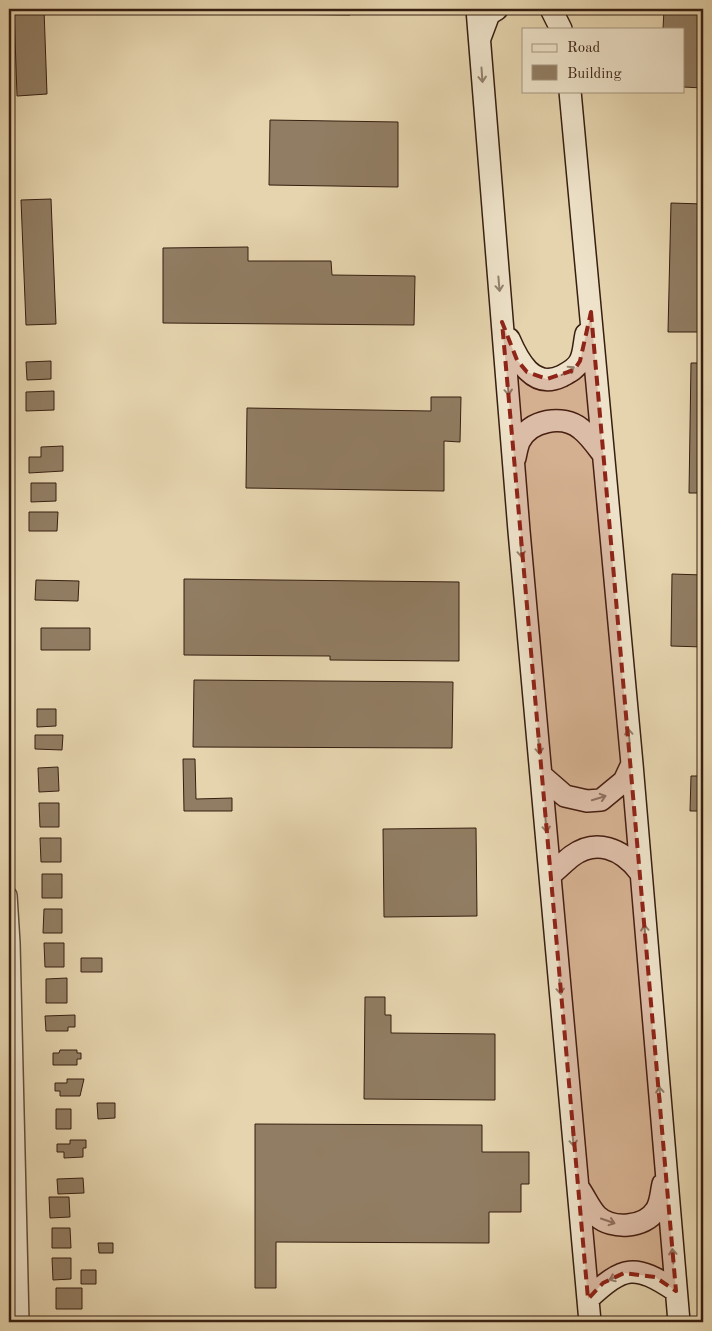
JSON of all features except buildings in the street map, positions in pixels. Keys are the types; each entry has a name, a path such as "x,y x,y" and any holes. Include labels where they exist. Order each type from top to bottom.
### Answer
{"street":[{"path":"477,9 514,464 590,1322"},
{"path":"480,38 489,14 497,9"},
{"path":"551,9 562,28"},
{"path":"562,9 563,28"},
{"path":"570,92 632,764 639,870 679,1322"},
{"path":"502,322 522,366 527,372 539,378 557,378 574,370 580,361 590,312"},
{"path":"514,464 519,442 526,433 535,426 548,422 564,421 581,428 602,453"},
{"path":"542,776 565,796 587,801 601,800 624,781 632,764"},
{"path":"551,874 571,856 582,850 594,848 618,851 628,857 639,870"},
{"path":"9,895 12,943 21,1322"},
{"path":"577,1186 591,1210 607,1223 625,1225 638,1223 650,1217 657,1209 666,1164"},
{"path":"588,1299 612,1277 631,1272 655,1277 676,1291"}],"highlighted area":[{"path":"591,312 676,1291 655,1277 624,1273 603,1283 588,1299 502,322 517,360 527,372 547,379 574,370 580,361"}]}
